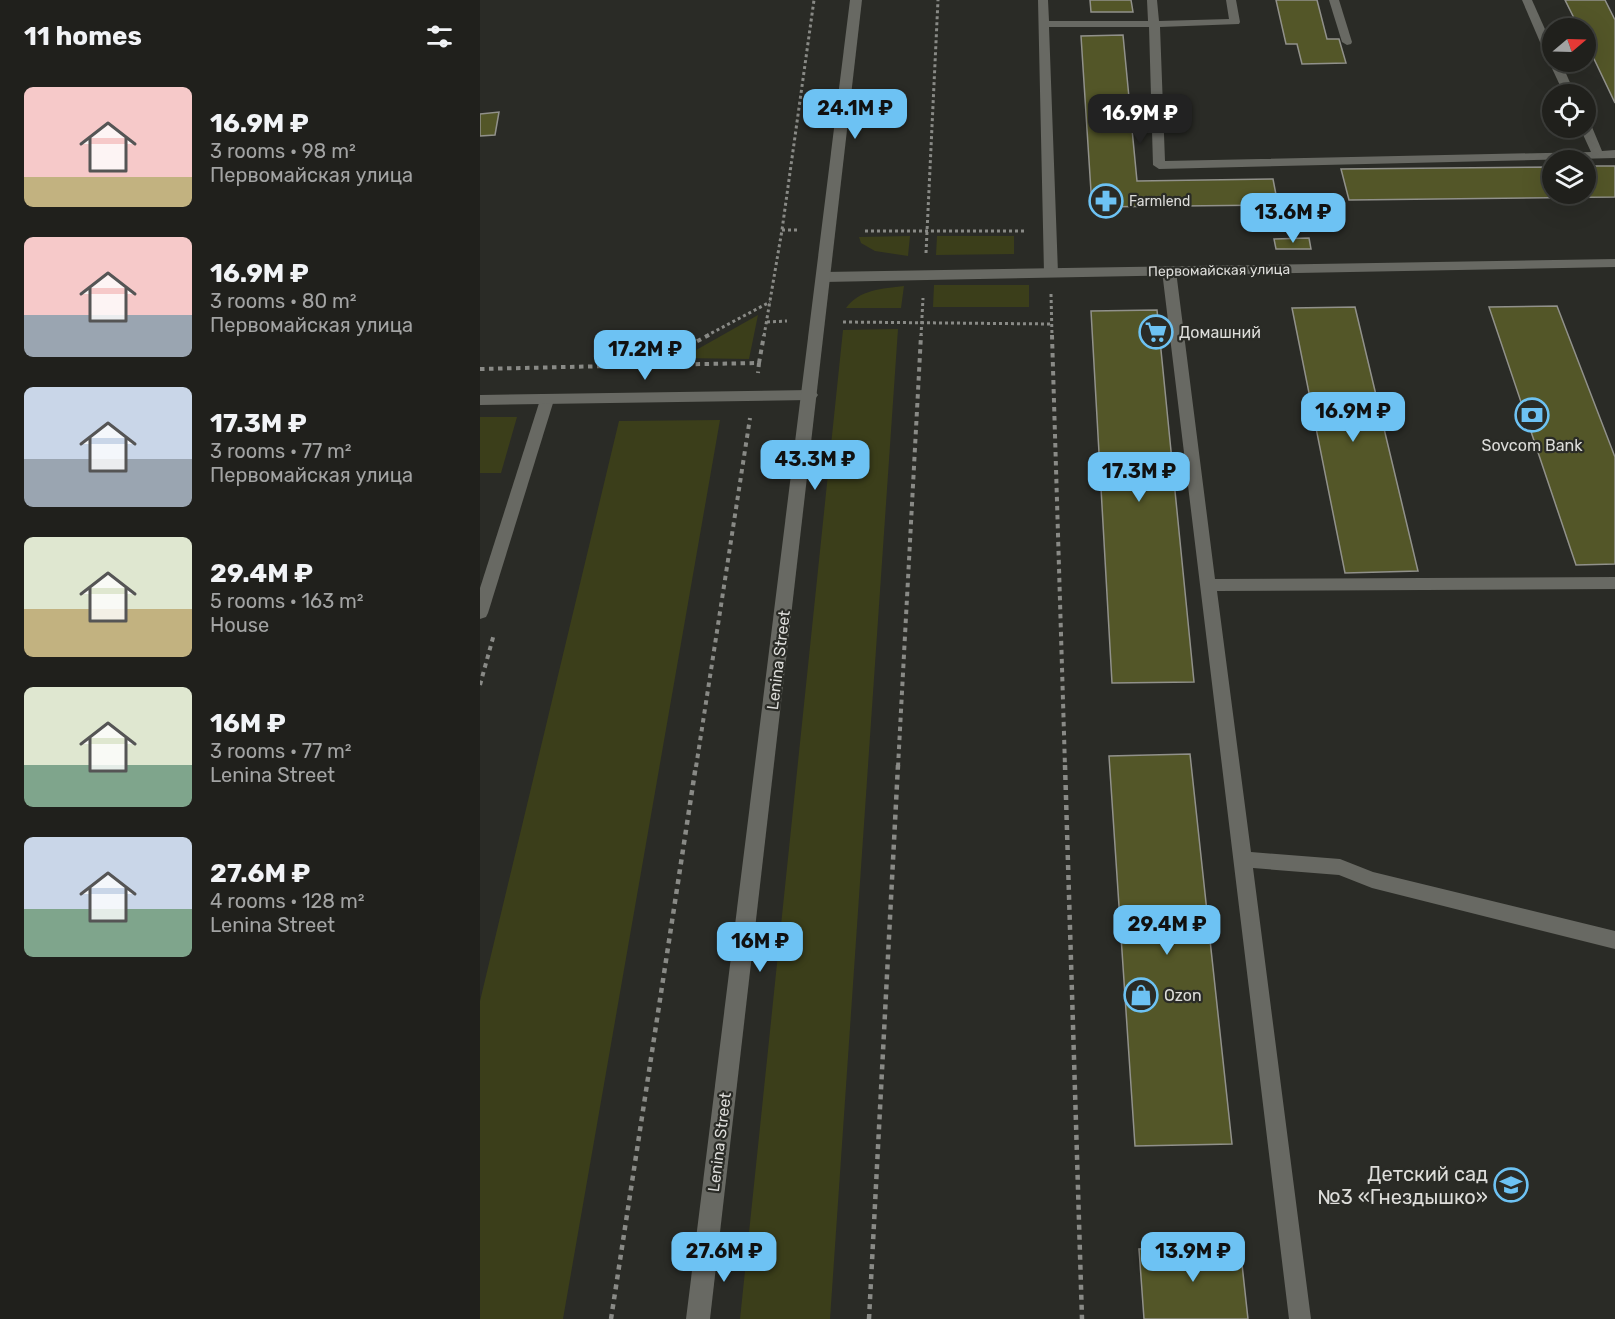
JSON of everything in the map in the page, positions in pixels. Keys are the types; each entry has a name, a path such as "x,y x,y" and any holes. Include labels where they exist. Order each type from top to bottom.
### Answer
{"main road":[{"name":"Lenina Street","path":"698,1319 856,0"},
{"name":"Первомайская улица","path":"824,277 1615,263"},
{"path":"480,400 810,395"}],"lane":[{"path":"1043,0 1051,273"},
{"path":"1152,0 1159,165 1615,154"},
{"path":"1044,24 1235,22 1231,0"},
{"path":"1334,0 1347,42"},
{"path":"1527,0 1542,34"},
{"path":"1591,138 1598,155"},
{"path":"1169,271 1300,1319"},
{"path":"480,613 547,400"},
{"path":"1209,585 1615,583"},
{"path":"1243,859 1340,867 1372,880 1615,940"}],"path":[{"path":"611,1319 759,363 782,230 814,0"},
{"path":"925,263 938,0"},
{"path":"782,230 798,230"},
{"path":"865,231 1050,231"},
{"path":"1051,273 1082,1319"},
{"path":"869,1319 924,293"},
{"path":"652,365 770,302"},
{"path":"767,322 787,321"},
{"path":"842,322 1052,324"},
{"path":"480,369 759,363"}],"green space":[{"path":"910,236 908,256 875,251 861,243 859,237"},
{"path":"937,236 1014,236 1014,254 936,255"},
{"path":"934,285 1029,285 1029,307 933,307"},
{"path":"904,286 901,308 846,308 865,293"},
{"path":"758,315 749,359 682,358"},
{"path":"898,329 830,1319 740,1319 843,330"},
{"path":"480,417 517,417 501,473 480,473"},
{"path":"720,420 563,1319 480,1319 480,1001 619,421"}],"building":[{"path":"1090,0 1131,0 1133,12 1091,12"},
{"path":"1276,0 1317,0 1327,39 1339,39 1346,63 1302,64 1297,44 1286,44"},
{"path":"1565,0 1605,0 1615,20 1615,103 1596,63 1596,18 1574,18"},
{"path":"1123,35 1137,181 1273,179 1278,205 1092,207 1081,36"},
{"path":"499,112 495,135 480,136 480,114"},
{"path":"1596,166 1615,166 1615,197 1596,197"},
{"path":"1542,167 1542,198 1349,200 1341,169"},
{"path":"1309,238 1311,249 1276,249 1274,239"},
{"path":"1557,306 1615,457 1615,564 1576,565 1489,307"},
{"path":"1355,307 1418,571 1345,573 1292,308"},
{"path":"1157,310 1194,682 1112,683 1091,311"},
{"path":"1190,754 1232,1144 1135,1146 1109,756"},
{"path":"1240,1246 1248,1319 1144,1319 1139,1249"}],"place":[{"name":"Farmlend","path":"1106,201"},
{"name":"Домашний","path":"1156,332"},
{"name":"Sovcom Bank","path":"1532,415"},
{"name":"Ozon","path":"1141,995"},
{"name":"Детский сад №3 «Гнездышко»","path":"1511,1185"}]}
